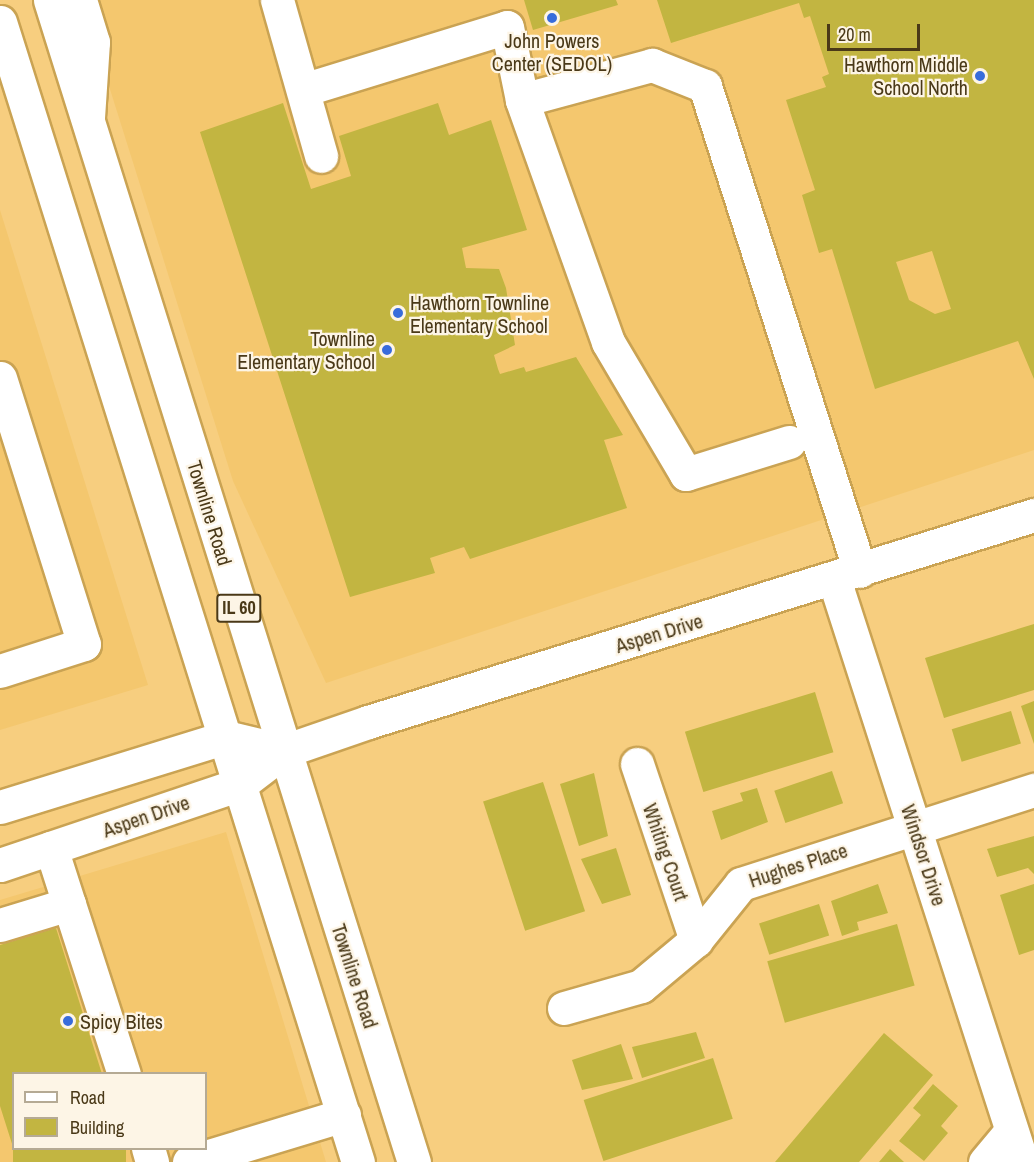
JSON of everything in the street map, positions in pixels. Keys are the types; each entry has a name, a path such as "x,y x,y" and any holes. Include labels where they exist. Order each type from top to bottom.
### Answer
{"street":[{"name":"Townline Road","path":"50,0 414,1162"},
{"path":"80,0 93,42 87,120"},
{"path":"277,0 306,89 321,156"},
{"name":"IL 60","path":"0,22 358,1162"},
{"path":"306,89 507,27 522,100 608,342 650,421 686,474 789,442"},
{"name":"Windsor Drive","path":"522,100 652,66 705,86 847,575 915,827 1022,1162"},
{"path":"0,672 84,644 3,400"},
{"name":"Aspen Drive","path":"0,865 241,784 284,751 1034,515"},
{"path":"0,807 226,737 284,751"},
{"name":"Whiting Court","path":"637,764 696,940"},
{"name":"Hughes Place","path":"564,1008 641,986 696,940 741,884 1034,790"},
{"path":"51,848 123,1072"},
{"path":"0,925 69,904"},
{"path":"189,1162 344,1115"},
{"path":"985,1162 1011,1131"}],"shaded area":[{"path":"82,0 1034,0 1034,450 326,683 233,481"},
{"path":"0,210 148,685 0,730"},
{"path":"226,832 326,1162 0,1162 0,900"}],"building":[{"name":"John Powers Center (SEDOL)","path":"524,0 616,0 618,5 533,30"},
{"name":"Hawthorn Middle School North","path":"657,0 1034,0 1034,379 1018,341 875,389 832,249 819,253 802,195 815,190 786,100 826,87 822,77 829,74 810,16 804,18 799,3 671,43","holes":["932,251 951,309 935,314 909,300 896,262"]},
{"name":"Townline Elementary School","path":"283,103 311,189 351,176 339,136 438,103 449,135 491,120 527,230 462,248 466,268 499,269 506,288 515,345 494,355 498,369 500,374 524,367 526,372 576,357 623,435 604,440 627,508 470,559 464,547 430,558 435,573 350,597 200,132"},
{"path":"1034,624 1034,690 944,718 925,658"},
{"path":"815,692 833,752 703,792 685,732"},
{"path":"1034,701 1034,744 1021,706"},
{"path":"1011,711 1021,744 962,762 952,729"},
{"path":"832,771 843,803 785,823 774,791"},
{"path":"594,773 608,836 579,846 560,784"},
{"path":"543,782 585,911 525,931 483,801"},
{"path":"757,788 768,822 721,840 712,811 743,801 740,793"},
{"path":"1034,836 1034,874 1028,868 997,877 987,849"},
{"path":"616,848 631,895 602,904 581,859"},
{"path":"878,884 888,913 857,922 859,930 842,936 831,901"},
{"path":"1034,884 1034,950 1019,955 1000,895"},
{"path":"819,904 829,935 769,955 759,923"},
{"path":"897,924 915,986 785,1023 767,961"},
{"path":"56,928 101,1072 12,1072 12,1144 0,1106 0,945"},
{"path":"696,1032 705,1058 642,1078 632,1047"},
{"path":"884,1033 933,1075 859,1162 775,1162"},
{"path":"621,1044 633,1079 582,1090 572,1060"},
{"path":"713,1058 733,1119 603,1161 584,1100"},
{"path":"933,1084 958,1106 941,1126 948,1133 924,1161 899,1141 921,1115 913,1108"},
{"path":"890,1149 904,1162 879,1162"},
{"path":"13,1150 126,1150 126,1162 13,1162"}],"place":[{"name":"John Powers Center (SEDOL)","path":"552,18"},
{"name":"Hawthorn Middle School North","path":"980,76"},
{"name":"Hawthorn Townline Elementary School","path":"398,313"},
{"name":"Townline Elementary School","path":"387,350"},
{"name":"Spicy Bites","path":"68,1021"}]}
